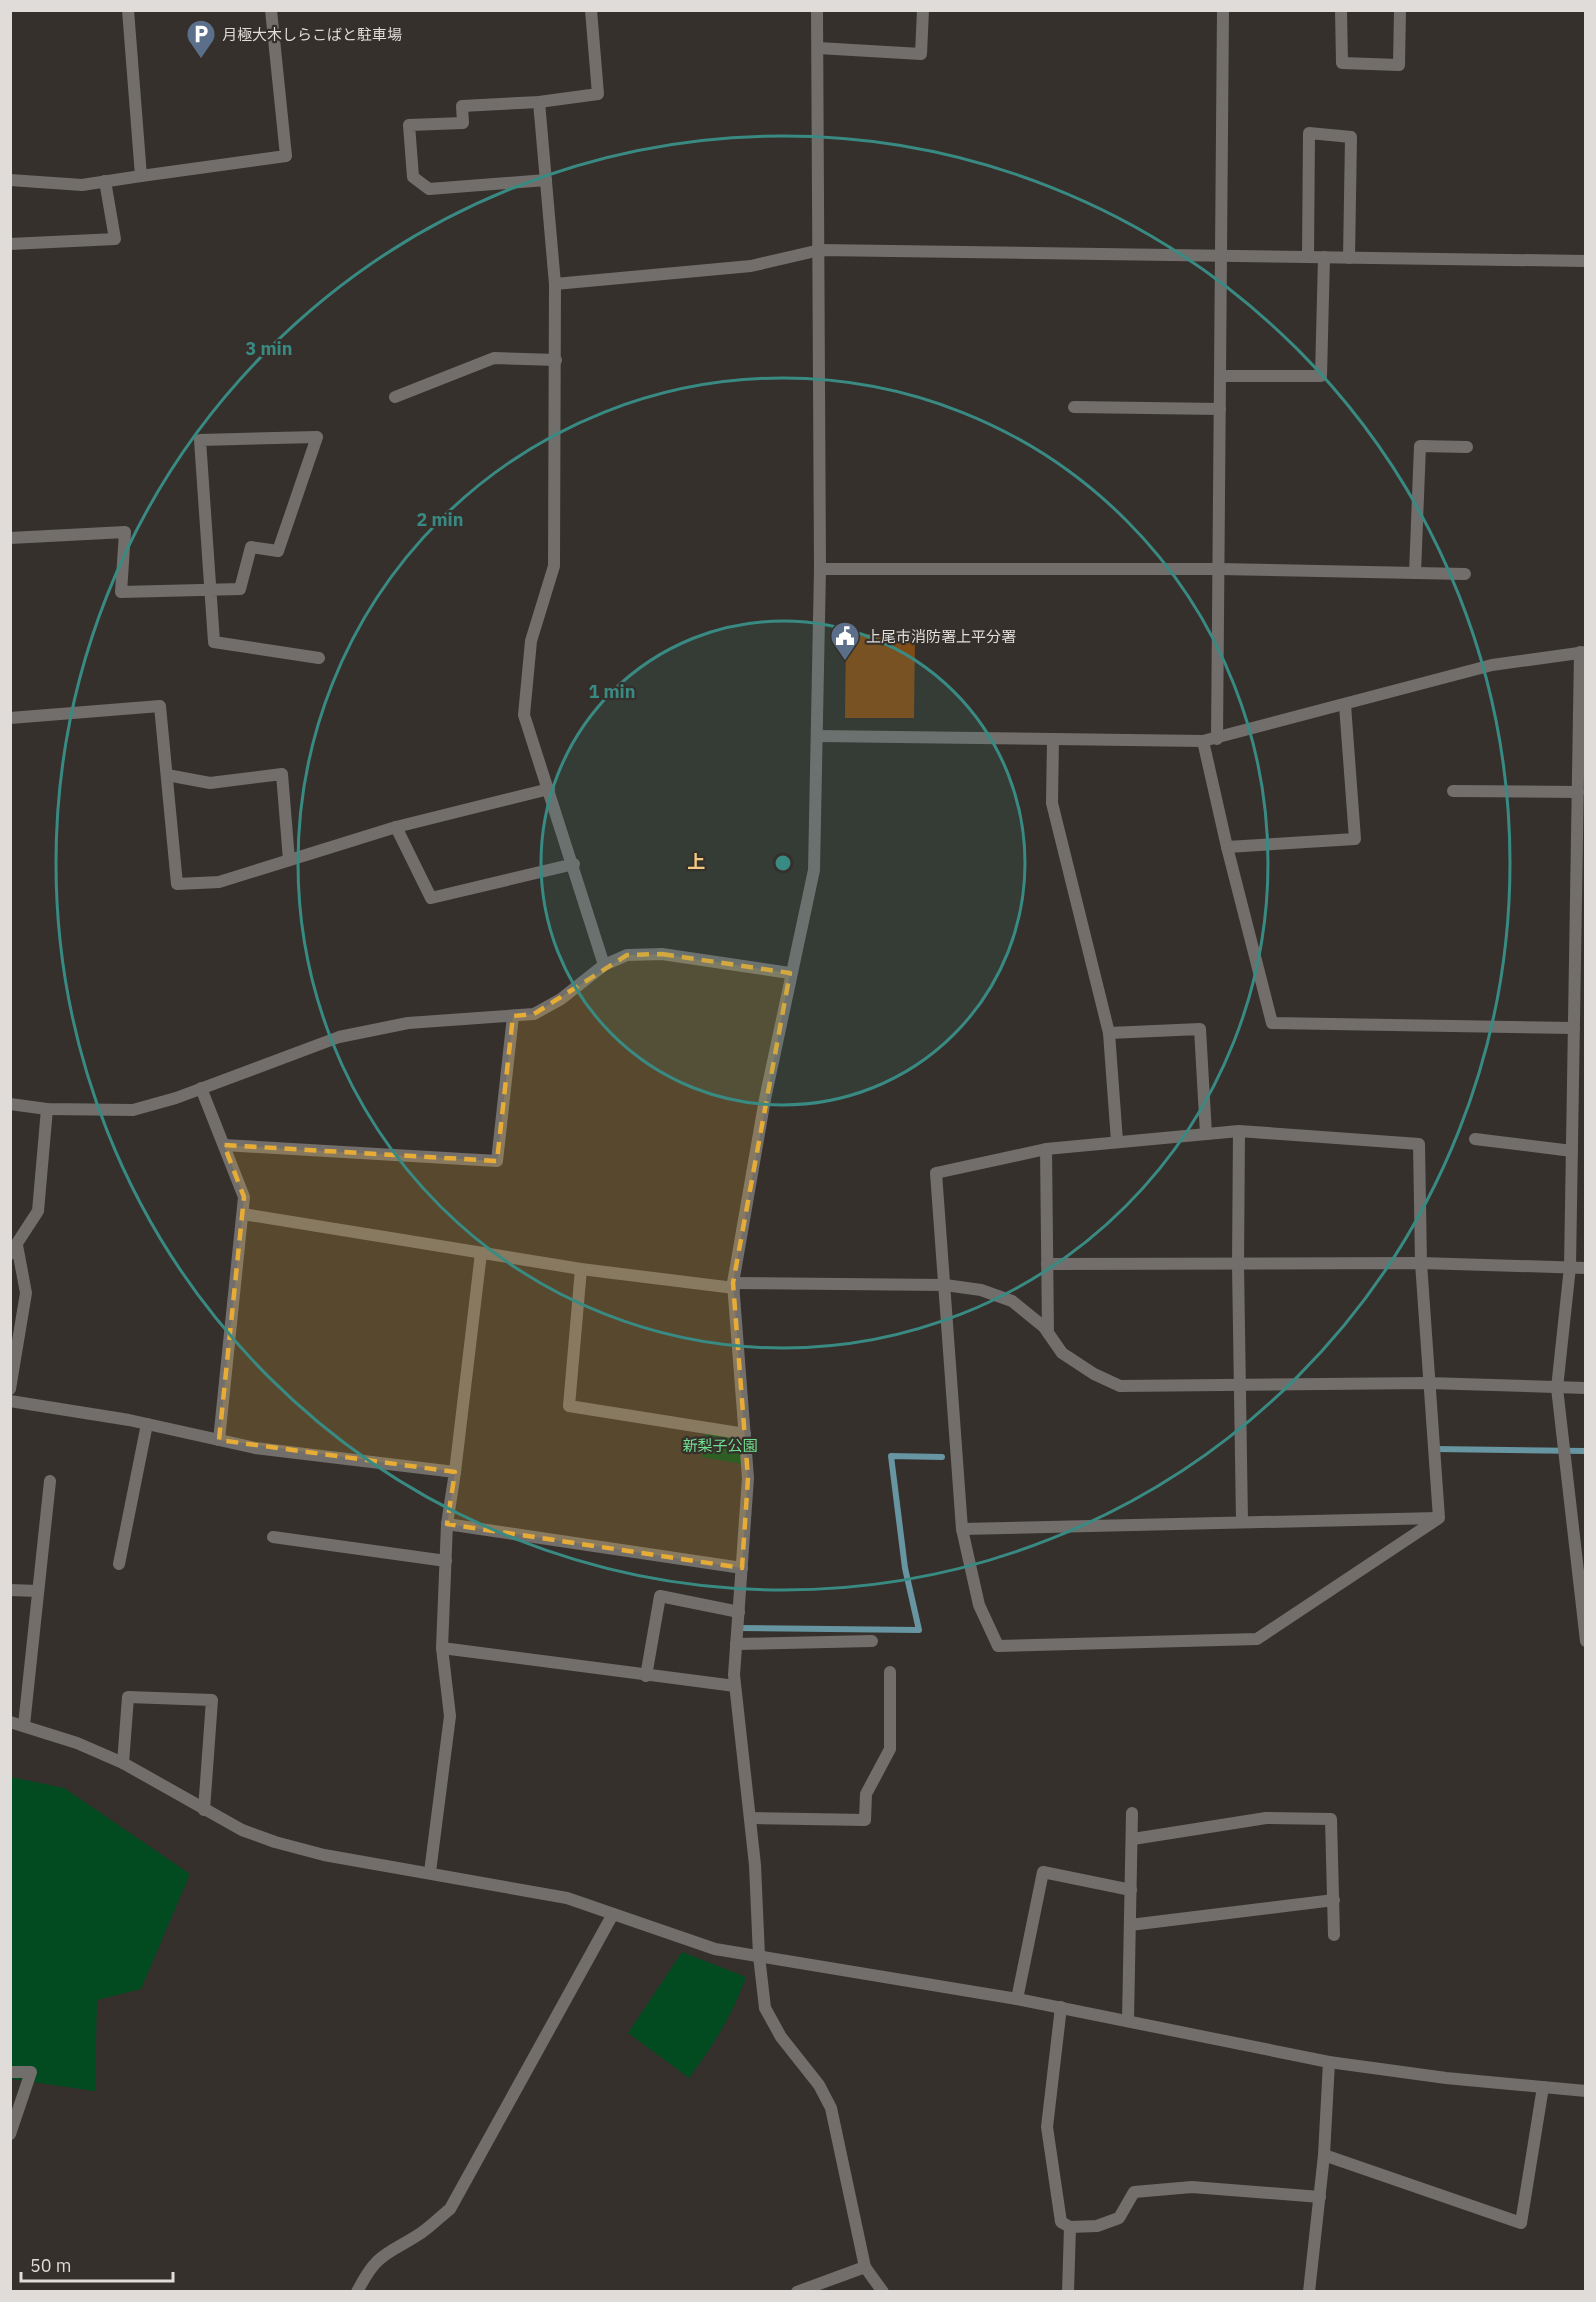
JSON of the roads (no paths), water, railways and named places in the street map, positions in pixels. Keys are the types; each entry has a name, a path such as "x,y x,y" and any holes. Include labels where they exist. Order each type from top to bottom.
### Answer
{"street":[{"path":"128,10 141,176"},
{"path":"10,180 82,185 286,156 271,10"},
{"path":"546,180 429,189 413,177 409,125 462,123 462,106 539,102 598,94 591,10"},
{"path":"817,10 820,569 814,870 790,973 733,1286 748,1478 735,1686 750,1818 759,1956 765,2008 781,2037 819,2085 831,2108 865,2267 883,2292"},
{"path":"818,48 921,54 923,10"},
{"path":"1217,739 1223,10"},
{"path":"1341,10 1342,63 1399,65 1400,10"},
{"path":"539,102 555,284 554,566 531,641 524,715 604,965"},
{"path":"1308,257 1309,133 1351,137 1349,258"},
{"path":"10,244 115,239 105,181"},
{"path":"555,284 751,266 820,250 1586,261"},
{"path":"1220,376 1321,376 1324,257"},
{"path":"395,397 494,358 556,360"},
{"path":"1074,407 1220,409"},
{"path":"10,538 125,532 121,592 210,588 240,589 251,547 278,551 317,437 200,440 210,588 214,642 319,658"},
{"path":"1415,573 1420,446 1467,447"},
{"path":"820,569 1219,569 1465,574"},
{"path":"818,736 1203,741 1492,665 1583,652 1578,792 1570,1267 1557,1388 1580,1530 1586,1641"},
{"path":"1227,848 1354,839 1345,705"},
{"path":"10,718 160,706 177,884 219,882 396,827 549,789"},
{"path":"1053,739 1052,802 1109,1033 1117,1141"},
{"path":"1203,741 1227,848 1272,1023 1574,1028"},
{"path":"167,775 210,783 282,774 290,860"},
{"path":"1453,791 1578,792"},
{"path":"396,827 431,898 573,864"},
{"path":"10,1104 47,1110 133,1110 201,1088 339,1037 408,1023 534,1014 552,1004 604,965 627,955 662,954 790,973"},
{"path":"224,1145 497,1161 513,1016"},
{"path":"1109,1033 1200,1029 1206,1134"},
{"path":"201,1088 244,1197 219,1440"},
{"path":"10,1389 26,1293 14,1250 38,1211 47,1110"},
{"path":"1239,1131 1238,1265 1242,1521"},
{"path":"1239,1131 1419,1144 1420,1263 1439,1518 1257,1639 998,1646 980,1605 962,1529 936,1173 1046,1149 1239,1131"},
{"path":"1475,1139 1572,1151"},
{"path":"1046,1149 1048,1333"},
{"path":"243,1214 580,1269 733,1286 945,1285 981,1290 1011,1301 1048,1333 1062,1353 1094,1374 1120,1386 1239,1383 1428,1383 1586,1388"},
{"path":"430,1872 450,1716 442,1648 447,1524 481,1253"},
{"path":"1047,1264 1420,1263 1586,1268"},
{"path":"580,1269 569,1406 745,1434"},
{"path":"10,1401 147,1424 255,1448 455,1472"},
{"path":"118,1564 147,1424"},
{"path":"24,1725 50,1481"},
{"path":"962,1529 1439,1518"},
{"path":"447,1524 742,1568"},
{"path":"273,1537 446,1561"},
{"path":"10,1590 38,1591"},
{"path":"646,1676 660,1596 739,1612"},
{"path":"736,1644 872,1641"},
{"path":"442,1648 735,1686"},
{"path":"750,1818 865,1820 866,1794 890,1749 890,1672"},
{"path":"123,1763 128,1697 212,1700 204,1810"},
{"path":"10,1722 77,1743 123,1763 242,1830 275,1842 324,1855 567,1898 715,1949 1061,2007 1329,2062 1446,2078 1586,2091"},
{"path":"1128,2020 1132,1814"},
{"path":"1133,1839 1266,1818 1331,1819 1334,1935"},
{"path":"1017,1999 1043,1872 1131,1890"},
{"path":"1131,1925 1334,1900"},
{"path":"357,2292 367,2272 382,2254 421,2233 450,2209 613,1914"},
{"path":"1061,2007 1047,2127 1061,2222 1070,2227 1097,2226 1119,2218 1134,2192 1192,2187 1320,2197"},
{"path":"1309,2292 1324,2155 1329,2062"},
{"path":"10,2072 31,2072 10,2134"},
{"path":"1324,2155 1521,2223 1543,2087"},
{"path":"1068,2292 1070,2227"},
{"path":"797,2292 865,2267"}],"waterway":[{"path":"1435,1449 1586,1451"},
{"path":"737,1628 919,1630 905,1568 891,1456 942,1457"}],"place":[{"name":"月極大木しらこばと駐車場","path":"201,60"},
{"name":"上尾市消防署上平分署","path":"845,662"}],"district":[{"name":"上","path":"696,861"}],"park label":[{"name":"新梨子公園","path":"720,1445"}]}
